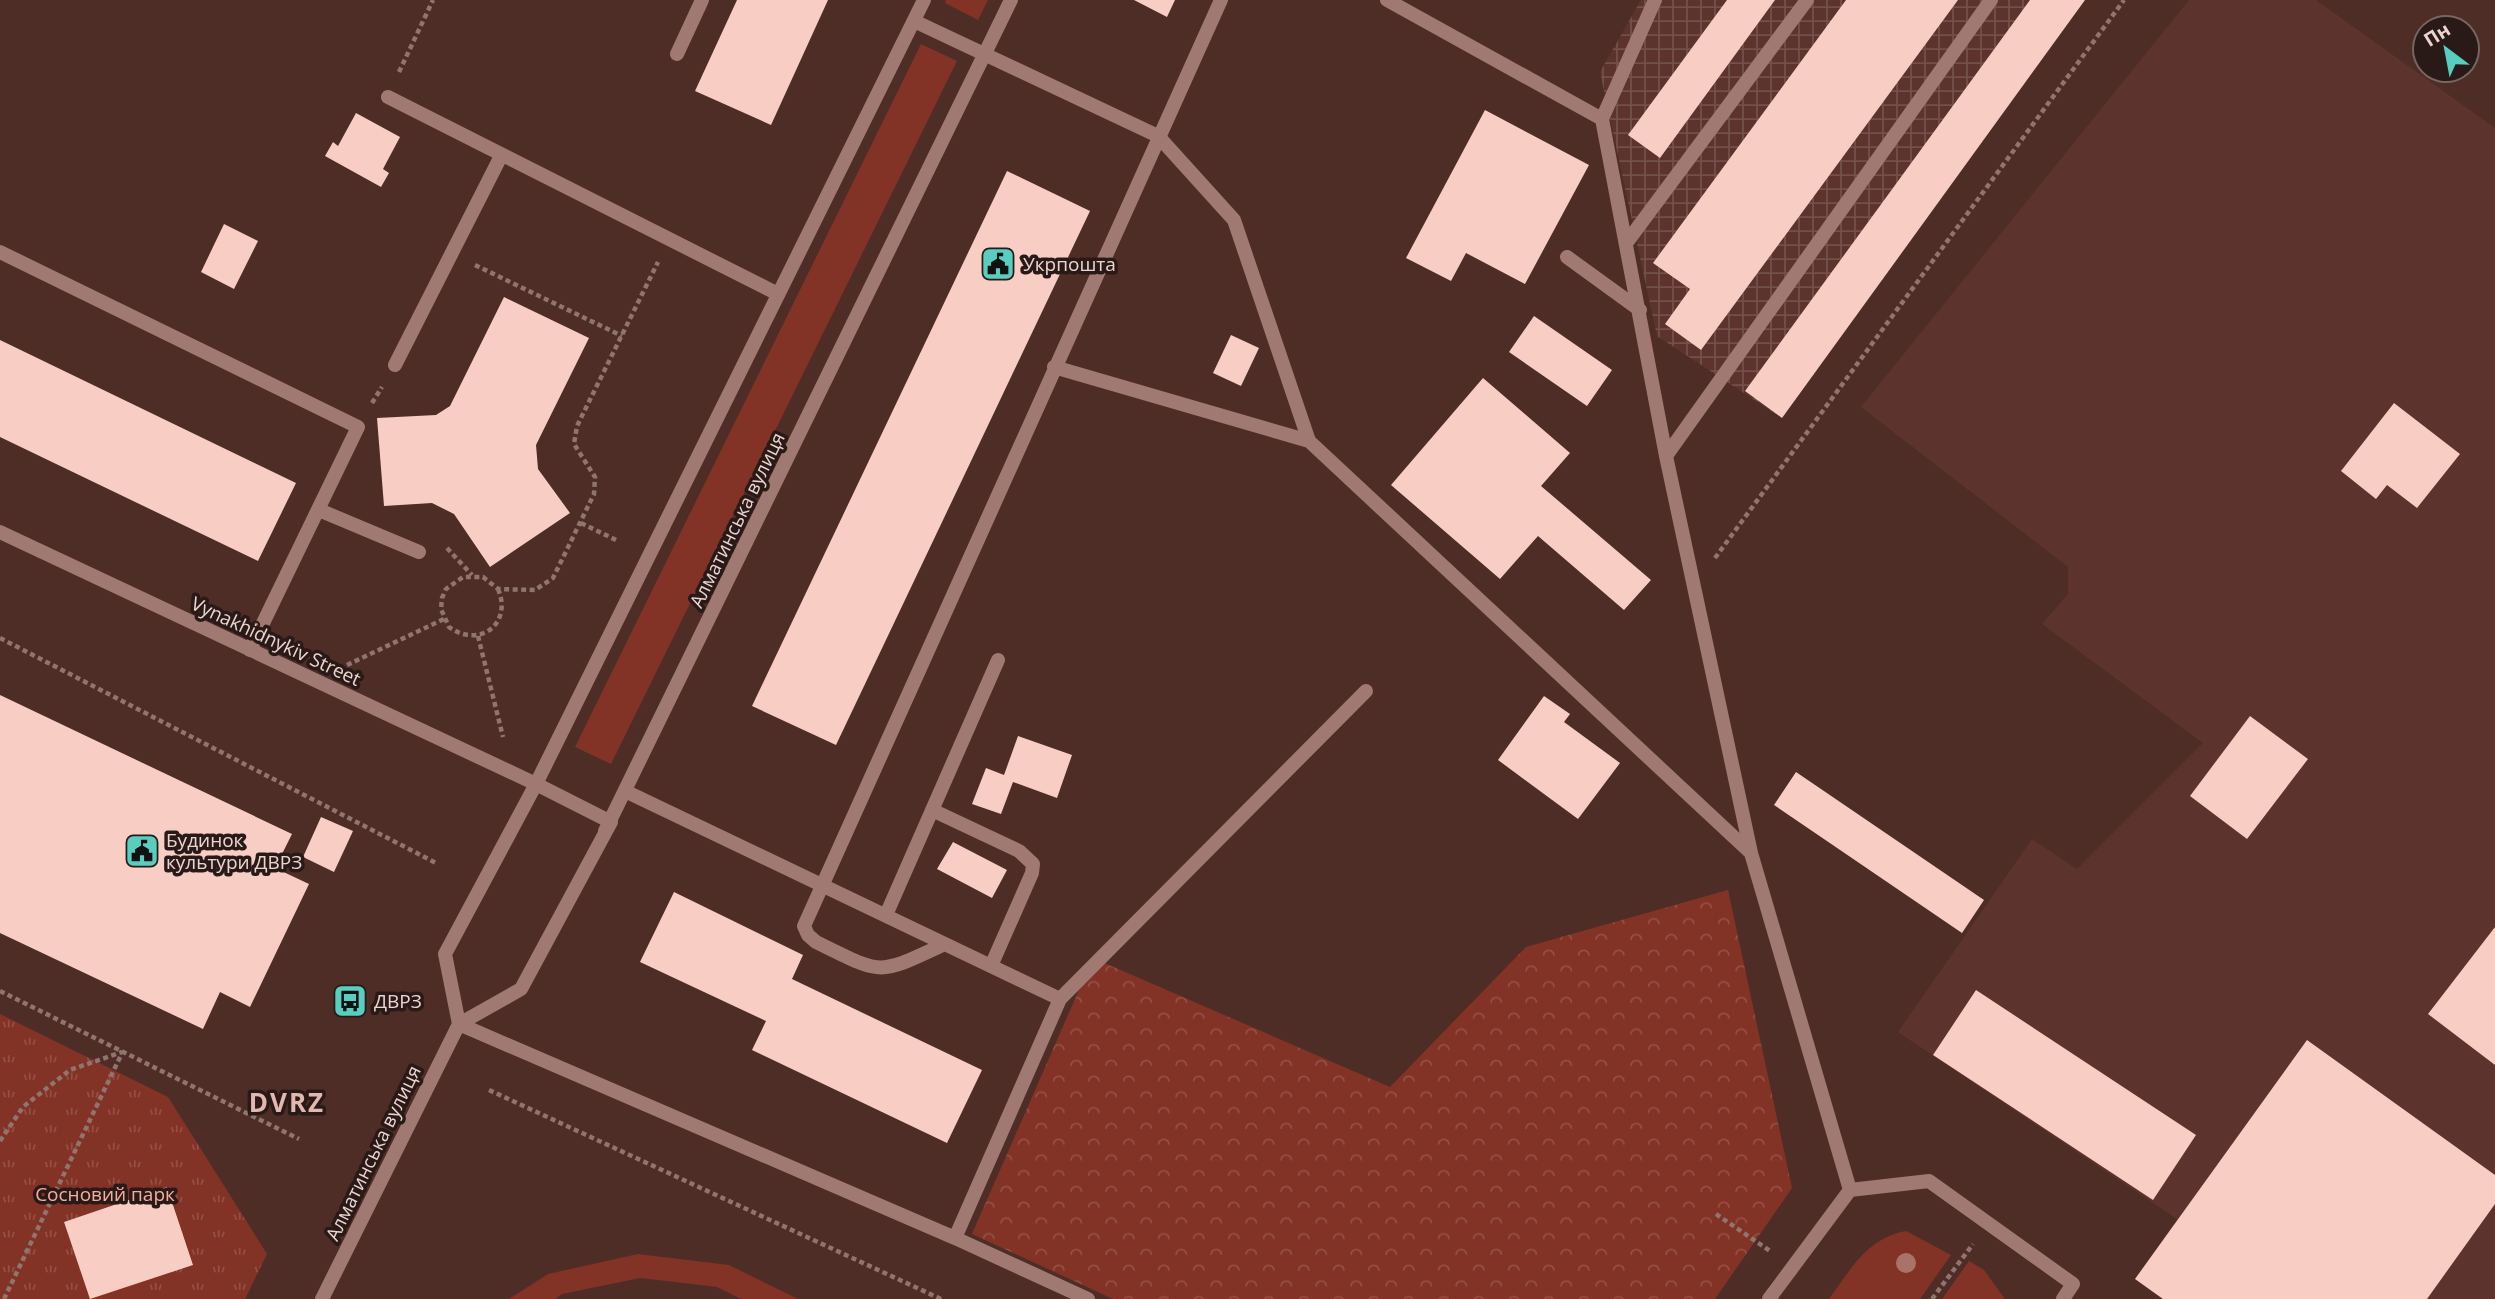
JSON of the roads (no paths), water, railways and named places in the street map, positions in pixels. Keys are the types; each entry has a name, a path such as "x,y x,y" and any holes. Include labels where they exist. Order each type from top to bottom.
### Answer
{"street":[{"path":"677,54 702,0"},
{"path":"923,0 536,784 445,954 459,1024 955,1238 1088,1299"},
{"name":"Алматинська вулиця","path":"322,1299 459,1024 521,989 627,792 1011,0"},
{"path":"945,944 896,967 876,970 816,942 808,935 804,926 1220,0"},
{"path":"1388,0 1602,119"},
{"path":"1655,0 1602,119 1666,456 1751,853 1850,1190"},
{"path":"1627,242 1807,0"},
{"path":"1666,456 1991,0"},
{"path":"914,21 1157,136 1234,220 1309,441"},
{"path":"388,97 778,294"},
{"path":"395,365 501,156"},
{"path":"0,252 358,426 250,650"},
{"path":"1567,257 1640,310"},
{"path":"1054,367 1309,441 1751,853"},
{"path":"318,510 419,552"},
{"name":"Vynakhidnykiv Street","path":"0,532 536,784 611,822"},
{"path":"886,915 998,660"},
{"path":"955,1238 1060,999 1366,691"},
{"path":"627,792 1060,999"},
{"path":"932,810 1019,851 1033,864 1032,873 991,966"},
{"path":"1769,1299 1850,1190 1928,1181 2073,1284 2063,1299"}],"place":[{"name":"Укрпошта","path":"998,264"},
{"name":"Будинок культури ДВРЗ","path":"142,851"},
{"name":"ДВРЗ","path":"350,1001"}],"district":[{"name":"DVRZ","path":"287,1102"}],"park label":[{"name":"Сосновий парк","path":"105,1194"}]}
